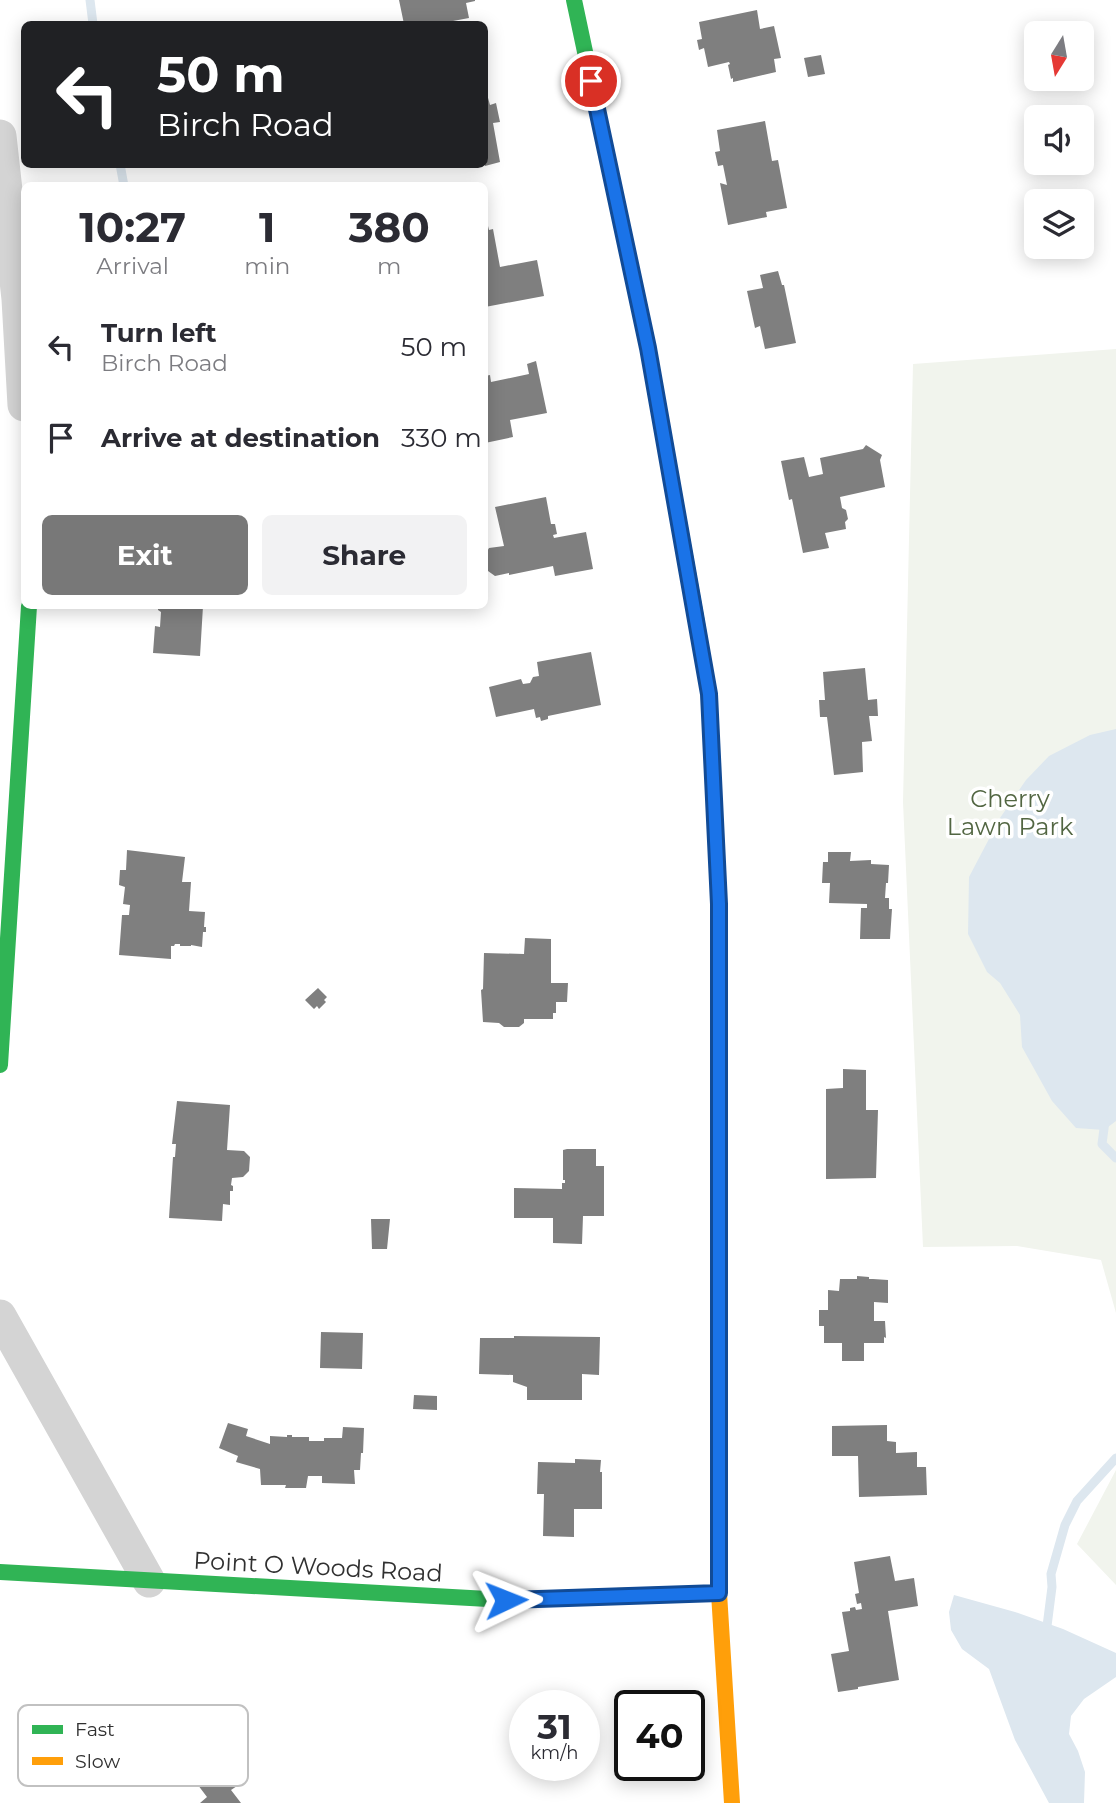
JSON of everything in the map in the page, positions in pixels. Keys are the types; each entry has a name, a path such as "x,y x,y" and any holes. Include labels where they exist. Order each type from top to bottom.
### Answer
{"street":[{"path":"574,0 648,348 709,694 719,904 719,1593 732,1803"},
{"path":"0,136 18,299 21,352"},
{"path":"0,1065 29,609"},
{"path":"0,1316 149,1581"},
{"name":"Point O Woods Road","path":"0,1572 506,1600 719,1593"}],"green space":[{"name":"Cherry Lawn Park","path":"1116,349 1116,1313 1101,1260 1017,1246 923,1247 903,802 913,364"},
{"path":"1116,1470 1116,1585 1077,1544"}],"shaded area":[{"path":"1116,729 1116,1121 1104,1130 1076,1128 1052,1101 1022,1047 1020,1015 1000,983 987,972 968,934 969,877 1000,818 1026,780 1049,756 1090,735"},
{"path":"954,1595 1063,1629 1116,1653 1116,1677 1084,1699 1071,1716 1069,1734 1085,1772 1084,1803 1049,1803 1015,1740 989,1669 962,1649 951,1630 949,1612"}],"building":[{"path":"399,0 475,0 466,3 469,18 453,21 403,21"},
{"path":"757,10 760,29 774,26 781,58 774,59 776,72 733,82 729,62 708,67 704,48 699,50 697,40 702,39 699,22"},
{"path":"821,55 825,74 808,77 804,58"},
{"path":"488,98 490,105 496,103 500,122 493,123 500,162 488,165"},
{"path":"765,121 772,161 778,160 787,208 766,212 767,217 728,225 720,183 727,185 723,165 718,166 715,152 720,151 717,130"},
{"path":"488,226 489,230 493,229 500,267 537,260 544,296 488,306"},
{"path":"778,271 784,285 796,343 765,349 760,326 755,328 747,291 763,288 760,275"},
{"path":"536,361 547,413 510,420 513,437 488,442 488,375 491,382 529,374 527,364"},
{"path":"866,445 882,455 880,460 885,487 840,497 848,519 845,522 846,529 825,533 829,548 803,553 781,461 804,457 809,477 823,474 820,458 863,449"},
{"path":"546,497 551,524 555,524 557,534 553,535 554,538 586,532 593,569 555,576 553,566 495,576 488,571 488,550 504,546 495,507"},
{"path":"203,609 200,656 153,653 155,626 160,627 161,612 158,610"},
{"path":"591,652 601,705 548,716 548,719 541,721 540,717 536,718 534,709 496,717 489,687 521,679 523,684 530,683 533,677 539,676 537,662"},
{"path":"865,668 868,700 877,699 878,716 869,716 872,741 862,742 863,772 834,775 827,717 820,717 819,700 825,700 823,672"},
{"path":"127,850 185,857 182,882 191,882 189,911 205,912 206,932 203,932 202,947 175,944 171,946 171,959 119,955 122,915 129,915 130,905 123,904 125,887 119,885 120,870 126,870"},
{"path":"828,852 851,852 850,861 871,860 871,864 889,865 885,898 889,898 889,909 892,909 890,939 860,939 861,908 867,908 867,904 829,903 830,883 822,883 823,862 828,862"},
{"path":"525,938 551,939 551,983 568,983 567,1002 556,1002 553,1019 524,1019 524,1023 519,1027 483,1022 481,990 484,953 524,954"},
{"path":"318,988 327,997 319,1009 317,1006 314,1009 305,1000"},
{"path":"843,1069 866,1070 866,1110 878,1110 876,1178 826,1179 826,1089 843,1088"},
{"path":"177,1101 230,1105 227,1150 244,1151 250,1157 249,1171 243,1177 232,1178 230,1205 223,1204 222,1221 169,1218"},
{"path":"596,1149 596,1166 604,1166 604,1216 583,1216 582,1244 553,1243 553,1218 514,1218 514,1188 562,1189 562,1183 565,1183 563,1150"},
{"path":"371,1219 390,1219 387,1249 372,1249"},
{"path":"857,1276 888,1280 888,1303 874,1302 874,1321 885,1321 886,1338 884,1337 884,1343 864,1343 864,1361 842,1361 842,1343 824,1343 824,1326 819,1326 819,1310 828,1310 828,1290 839,1291 840,1279 857,1279"},
{"path":"321,1332 363,1333 362,1369 320,1368"},
{"path":"600,1337 599,1375 582,1374 582,1400 527,1400 527,1387 513,1382 513,1375 479,1374 480,1338"},
{"path":"414,1395 437,1396 437,1410 413,1409"},
{"path":"228,1423 248,1429 246,1436 270,1444 270,1436 292,1435 309,1437 309,1441 324,1441 324,1438 342,1438 343,1427 364,1428 360,1470 354,1470 355,1484 322,1483 322,1476 308,1476 306,1488 261,1485 260,1469 236,1462 238,1456 219,1448"},
{"path":"887,1425 887,1441 896,1442 896,1453 917,1452 917,1467 926,1467 927,1495 859,1497 858,1456 832,1456 832,1426"},
{"path":"575,1459 601,1460 602,1509 574,1509 574,1537 543,1536 544,1494 537,1494 538,1462 575,1463"},
{"path":"890,1556 895,1581 914,1578 918,1606 888,1611 899,1680 838,1692 831,1654 849,1651 842,1612 855,1607 856,1610 862,1609 861,1603 857,1604 855,1594 859,1593 854,1562"},
{"path":"199,1786 237,1786 231,1790 241,1803 200,1803 207,1797"}],"waterway":[{"path":"90,0 93,21"},
{"path":"121,168 123,182"},
{"path":"1105,1121 1102,1144 1116,1158"},
{"path":"1046,1634 1051,1574 1065,1525 1077,1501 1116,1458"}],"traffic: fast":[{"path":"574,0 648,348 697,623"},
{"path":"0,1065 29,609"},
{"path":"719,1132 719,1536"},
{"path":"0,1572 506,1600 616,1596"}],"traffic: slow":[{"path":"697,623 709,694 719,904 719,1132"},
{"path":"719,1536 719,1593 732,1803"},
{"path":"616,1596 719,1593"}],"route":[{"path":"506,1600 719,1593 719,904 709,694 648,348 591,81"}]}
